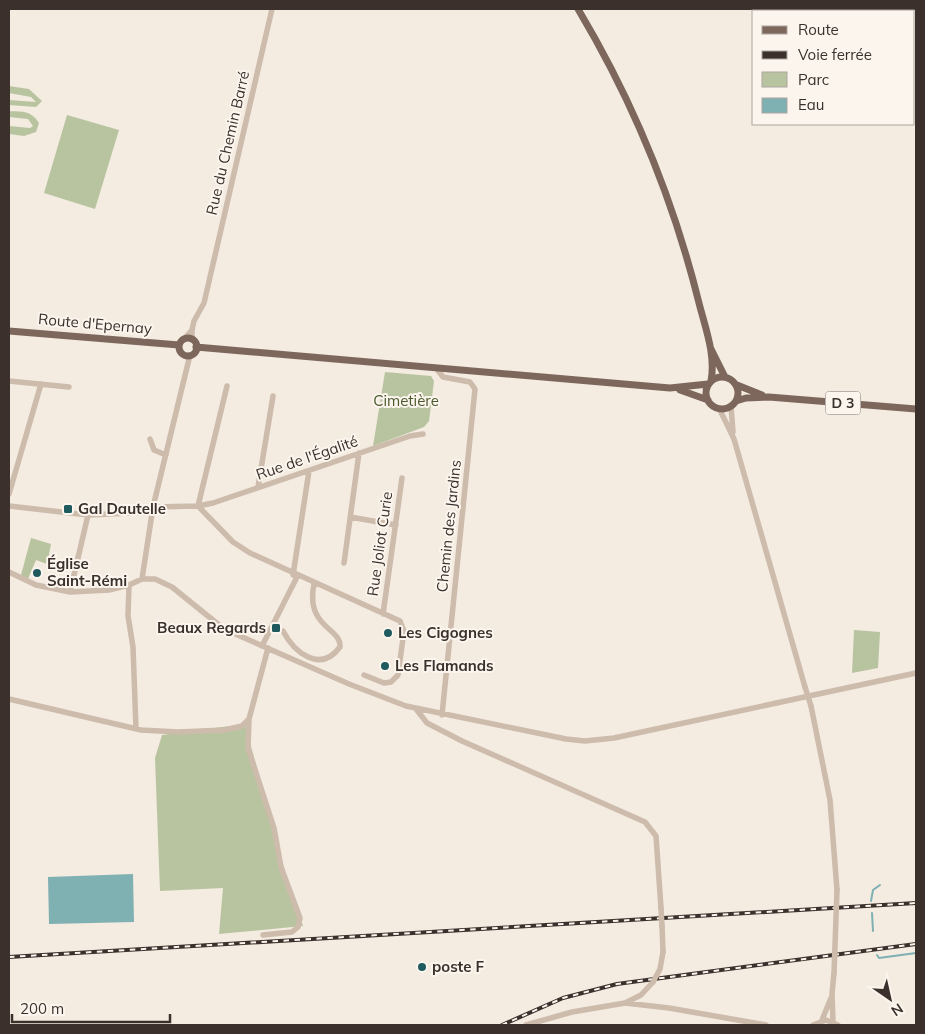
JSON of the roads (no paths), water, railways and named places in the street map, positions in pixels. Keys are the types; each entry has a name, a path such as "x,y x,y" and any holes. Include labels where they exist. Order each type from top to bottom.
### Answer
{"main road":[{"path":"196,347 190,355 182,352 179,345 188,339 196,347 670,388 692,393 708,400 718,408 733,404 738,393 737,385 726,377 710,348 680,234 658,169 625,94 578,9"},
{"name":"Route d'Epernay","path":"9,331 179,345"},
{"path":"708,400 706,389 710,382 710,348"},
{"path":"670,388 710,382 726,377"},
{"name":"D 3","path":"737,385 769,397"},
{"name":"D 3","path":"733,404 746,398 769,397 916,409"}],"street":[{"name":"Rue du Chemin Barré","path":"188,339 194,321 204,303 272,9"},
{"path":"142,579 152,509 190,355"},
{"name":"Chemin des Jardins","path":"436,368 446,378 470,382 475,389 442,715"},
{"path":"9,381 69,387"},
{"path":"9,494 40,384"},
{"path":"227,386 198,506 242,549 295,576 334,590 400,621 404,627 398,675 391,682 384,683 364,675"},
{"path":"258,488 273,396"},
{"path":"733,404 734,439"},
{"path":"718,408 734,439 811,706 830,800 837,890 832,994 836,1024 822,1020"},
{"name":"Rue de l'Égalité","path":"9,506 88,515 198,506 258,488 410,436 423,434"},
{"path":"150,438 154,450 166,455"},
{"path":"344,563 359,453"},
{"path":"263,935 292,932 298,927 300,918 281,867 274,828 250,754 250,719 265,647 295,576 309,471"},
{"name":"Rue Joliot Curie","path":"383,614 402,478"},
{"path":"70,592 88,515"},
{"path":"350,517 396,525"},
{"path":"9,572 36,585 70,592 99,592 129,585 142,579 155,579 166,584 218,626 349,684 416,709 552,737 594,741 916,673"},
{"path":"283,631 295,649 308,658 327,657 340,648 338,639 321,623 314,610 312,597 314,584"},
{"path":"129,585 128,616 132,646 136,729"},
{"path":"9,699 136,729 178,732 233,729 242,726 250,719"},
{"path":"416,709 427,723 441,731 631,815 649,825 656,836 663,952 660,969 653,982 641,995 625,1003"},
{"path":"813,1025 822,1020 832,994"},
{"path":"526,1025 572,1012 625,1003 669,1008 766,1025"}],"water":[{"path":"133,874 134,922 49,924 48,877"}],"waterway":[{"path":"871,901 873,890 880,885"},
{"path":"872,913 873,931"},
{"path":"877,955 879,958 916,953"}],"railway":[{"path":"9,957 916,903"},
{"path":"502,1025 563,998 617,984 916,944"}],"place":[{"name":"Gal Dautelle","path":"68,509"},
{"name":"Église Saint-Rémi","path":"37,573"},
{"name":"Beaux Regards","path":"276,628"},
{"name":"Les Cigognes","path":"388,633"},
{"name":"Les Flamands","path":"385,666"},
{"name":"poste F","path":"422,967"}],"park label":[{"name":"Cimetière","path":"406,401"}]}
